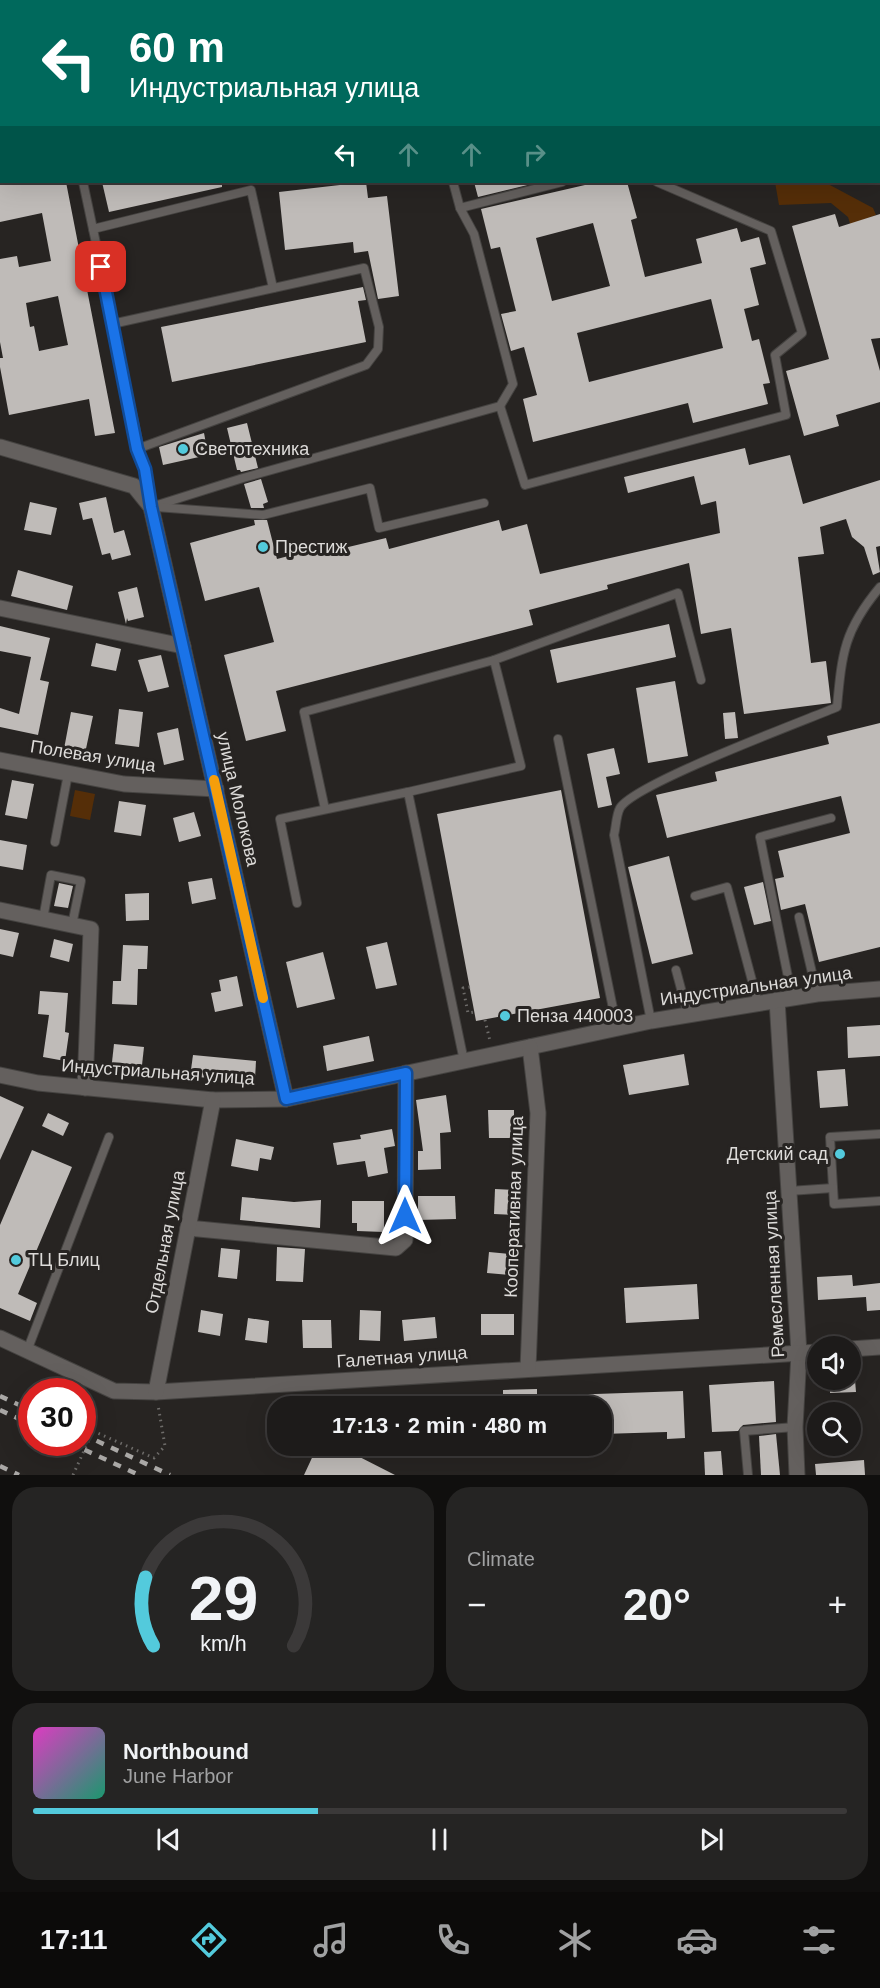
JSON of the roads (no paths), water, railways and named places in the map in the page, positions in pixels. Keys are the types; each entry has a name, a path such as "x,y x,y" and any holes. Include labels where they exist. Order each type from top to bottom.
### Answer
{"street":[{"path":"0,447 134,486 151,507"},
{"name":"улица Молокова","path":"151,507 286,1099"},
{"path":"0,608 183,646"},
{"name":"Полевая улица","path":"0,760 124,784 216,789"},
{"path":"0,910 91,929 84,1088"},
{"name":"Индустриальная улица","path":"0,1075 38,1083 213,1100 286,1099 651,1021 792,997 880,989"},
{"name":"Ремесленная улица","path":"777,1000 799,1353 795,1427 797,1475"},
{"name":"Кооперативная улица","path":"528,1369 538,1113 530,1047"},
{"path":"188,1227 396,1248 405,1240 406,1073"},
{"name":"Отдельная улица","path":"156,1392 213,1100"},
{"name":"Галетная улица","path":"0,1338 114,1391 156,1392 807,1353"},
{"path":"861,1348 880,1347"}],"lane":[{"path":"83,183 137,449 145,469 151,507"},
{"path":"151,507 243,478 500,406 513,384 474,234 460,208 453,183"},
{"path":"460,208 558,183"},
{"path":"500,406 525,485 786,415 775,354 802,333 771,231 659,183"},
{"path":"93,229 251,190 273,288"},
{"path":"112,324 364,268 379,327 378,349 366,365 137,449"},
{"path":"151,507 263,515 370,488 379,528 484,502"},
{"path":"651,1021 614,836 620,808 633,796 682,771 837,706 842,652 861,610 880,587"},
{"path":"325,810 304,712 494,660 678,593 700,680"},
{"path":"297,903 280,819 521,766 494,660"},
{"path":"558,738 617,1028"},
{"path":"55,842 68,774"},
{"path":"408,792 464,1061"},
{"path":"792,997 760,837 831,818"},
{"path":"43,919 51,875 81,880 72,925"},
{"path":"695,896 727,888 758,1003"},
{"path":"799,917 817,994"},
{"path":"676,970 688,1015"},
{"path":"880,1134 830,1137 834,1204 880,1201"},
{"path":"27,1351 109,1137"},
{"path":"789,1191 833,1188"},
{"path":"748,1475 744,1431 795,1427"}],"railway":[{"path":"0,1396 18,1404"},
{"path":"0,1410 18,1418"},
{"path":"96,1441 170,1475"},
{"path":"96,1455 139,1475"},
{"path":"0,1466 19,1475"}],"place":[{"name":"Светотехника","path":"183,449"},
{"name":"Престиж","path":"263,547"},
{"name":"Пенза 440003","path":"505,1016"},
{"name":"Детский сад","path":"840,1154"},
{"name":"ТЦ Блиц","path":"16,1260"}]}
